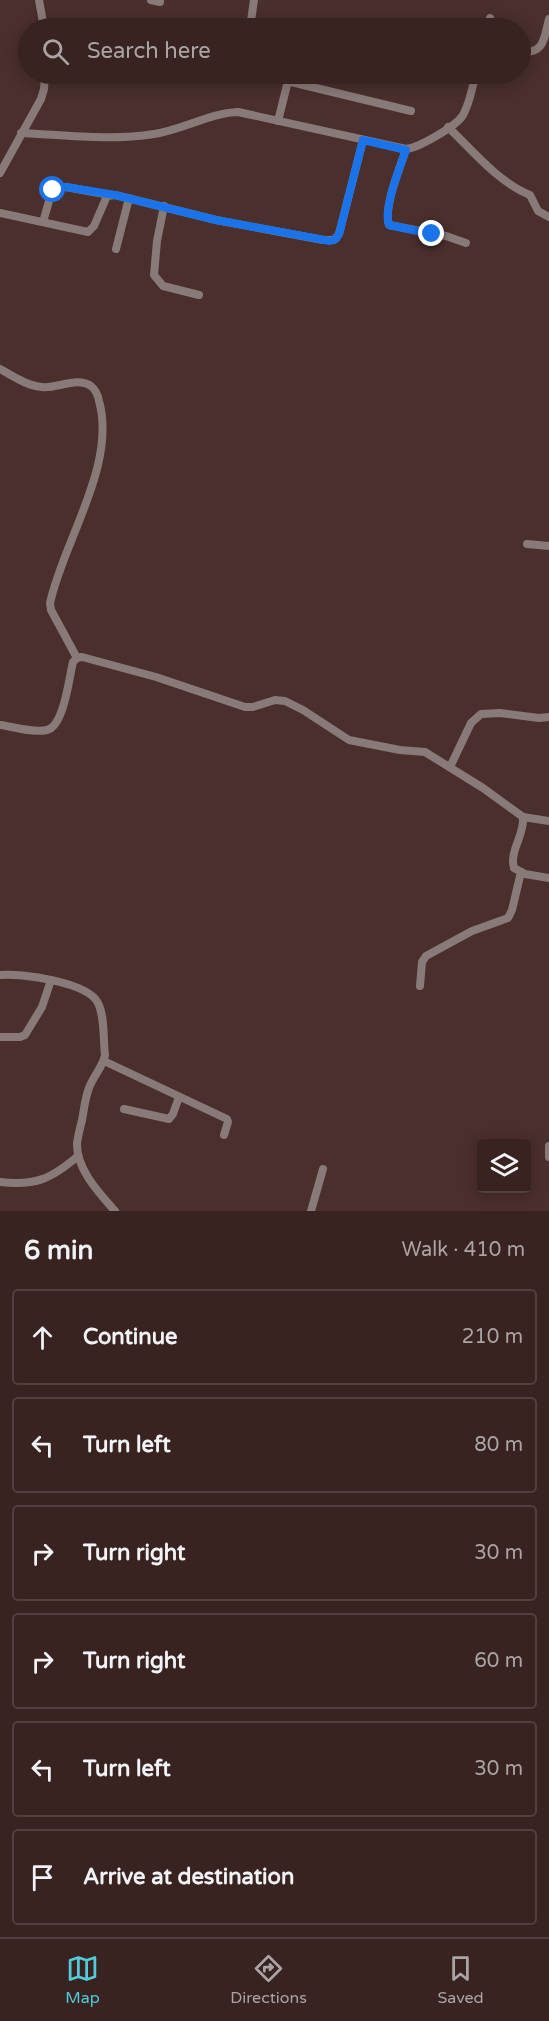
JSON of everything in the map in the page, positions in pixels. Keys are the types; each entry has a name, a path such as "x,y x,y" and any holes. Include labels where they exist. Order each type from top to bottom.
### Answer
{"street":[{"path":"39,0 42,18"},
{"path":"151,0 160,2"},
{"path":"251,18 254,0"},
{"path":"531,51 536,51 541,46 549,20"},
{"path":"0,173 41,99 44,84"},
{"path":"278,121 287,84"},
{"path":"300,84 411,111"},
{"path":"21,133 136,136 171,130 231,112 406,150 423,143 460,120 473,84"},
{"path":"448,127 506,182 530,195 538,211 549,218"},
{"path":"43,222 51,194 56,188 66,187 129,198 216,220 322,240 334,240 339,234 363,140"},
{"path":"406,150 390,204 387,219 389,225 446,236 466,243"},
{"path":"0,213 84,232 91,231 105,199 110,195"},
{"path":"116,249 129,198"},
{"path":"164,206 156,241 154,275 162,286 199,295"},
{"path":"0,369 38,387 88,384 97,393 104,417 101,446 94,474 50,603 51,610 77,658"},
{"path":"527,544 549,546"},
{"path":"0,725 44,730 55,726 61,714 73,662 77,658 87,657 245,707 253,707 275,700 285,701 349,740 400,750 425,752 523,817 549,821"},
{"path":"450,767 471,723 481,714 500,713 539,718 549,717"},
{"path":"523,817 514,868 521,872 549,878"},
{"path":"420,987 422,962 426,956 472,931 508,918 513,910 521,872"},
{"path":"0,975 22,974 51,980 88,993 94,998 100,1010 104,1061 96,1072 87,1096 77,1142 78,1156 88,1176 115,1211"},
{"path":"0,1037 25,1035 42,1007 51,980"},
{"path":"104,1061 227,1119 224,1135"},
{"path":"124,1109 169,1119 179,1097"},
{"path":"549,1146 549,1157"},
{"path":"0,1182 20,1183 48,1178 61,1171 78,1156"},
{"path":"311,1211 323,1169"}],"route":[{"path":"53,190 66,187 115,195 216,220 330,241 336,239 339,234 363,140 406,150 394,185 387,223 432,234"}]}
